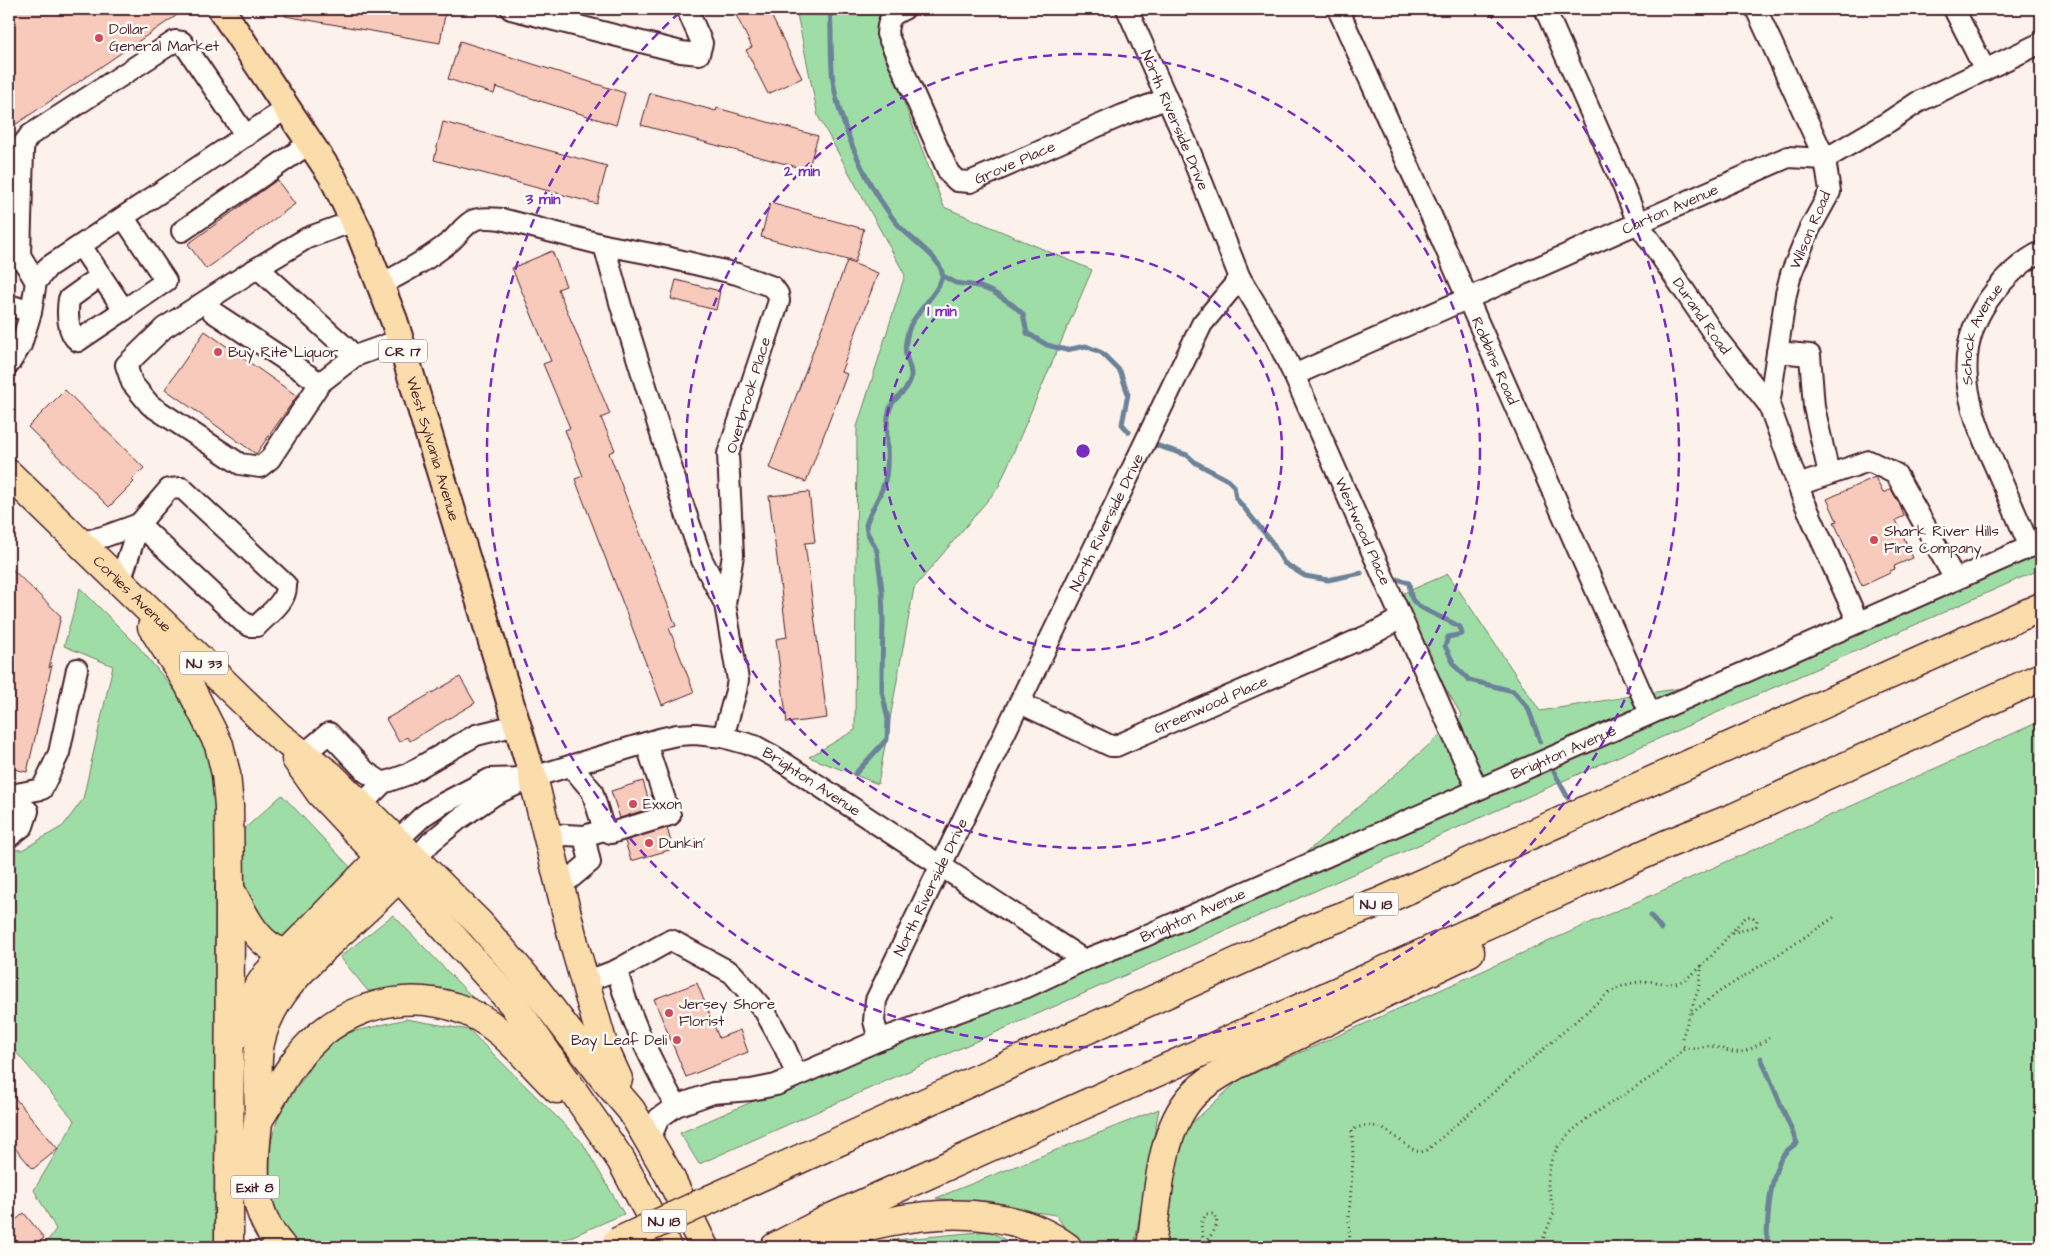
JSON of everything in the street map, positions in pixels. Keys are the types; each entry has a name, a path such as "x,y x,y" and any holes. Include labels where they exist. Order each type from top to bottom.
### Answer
{"highway":[{"name":"Corlies Avenue","path":"9,474 279,736"},
{"path":"124,586 189,685 219,745 226,774 229,806 230,889 228,1247"},
{"name":"NJ 18","path":"611,1245 1282,941 1380,902 2041,607"},
{"path":"775,1247 833,1217 1666,844 1735,817 2041,677"},
{"name":"NJ 33","path":"279,736 330,775 361,806 388,849"},
{"name":"NJ 33","path":"279,736 321,794 388,849 408,869 513,1004 621,1160 667,1247"},
{"path":"533,777 560,887 604,1048 631,1110"},
{"path":"1151,1247 1169,1136 1178,1115 1185,1105 1208,1082 1236,1065 1674,854 1735,817"},
{"path":"259,1119 258,1054 260,1041 297,958 388,849"},
{"path":"230,1048 245,1007 267,974 297,958 408,869"},
{"name":"NJ 33","path":"408,869 480,924 535,988 607,1082 631,1110 668,1174 704,1247"},
{"path":"230,889 254,931 269,946 297,958"},
{"path":"259,1119 301,1054 323,1032 341,1019 359,1010 384,1003 421,1000 446,1004 465,1011 500,1032 603,1135"},
{"name":"Exit 8","path":"259,1119 255,1145 254,1178 256,1197 263,1219 282,1247"},
{"path":"798,1247 863,1227 932,1216 964,1215 1017,1223 1041,1231 1067,1247"}],"main road":[{"name":"West Sylvania Avenue","path":"221,9 332,176 354,221 380,284 400,340 533,777"}],"street":[{"path":"511,9 681,52 699,54 702,43 687,9"},
{"name":"Grove Place","path":"904,9 895,13 888,20 887,34 949,173 957,181 970,182 1123,115 1166,99"},
{"name":"North Riverside Drive","path":"879,1040 874,1022 876,1000 1202,324 1240,278 1187,144 1127,9"},
{"name":"Robbins Road","path":"1338,9 1430,213 1650,714"},
{"name":"Durand Road","path":"1545,9 1638,224 1718,340 1770,406 1798,486 1858,622"},
{"name":"Wilson Road","path":"1756,9 1825,159 1830,192 1809,230 1791,274 1786,294 1770,406"},
{"path":"1954,9 1985,70"},
{"path":"36,282 14,255 24,143 30,135 175,41 182,42 246,136"},
{"path":"1825,159 1918,102 2041,42"},
{"path":"9,364 21,345 31,312 36,282 48,267 287,108"},
{"path":"182,231 310,143"},
{"name":"Carton Avenue","path":"1294,375 1788,157 1825,159"},
{"path":"101,276 70,298 68,305 70,332 73,338 78,341 166,281 124,218"},
{"name":"Overbrook Place","path":"380,284 410,270 451,241 469,222 485,218 501,220 737,274 774,287 779,301 728,454 733,555 725,604 738,680 724,737"},
{"path":"354,221 307,238 164,328 126,365 132,383 150,405 240,464 260,467 270,459 320,383 355,356 400,340"},
{"path":"604,245 684,508 702,560 725,604"},
{"path":"81,246 124,310"},
{"name":"Schock Avenue","path":"2036,544 1979,432 1970,404 1966,373 1971,335 1986,303 2007,276 2018,266 2041,252"},
{"path":"258,268 355,356"},
{"name":"Westwood Place","path":"1240,278 1275,336 1294,375 1477,789"},
{"path":"205,302 213,312 320,383"},
{"path":"9,305 31,312"},
{"path":"1777,352 1810,355 1814,407 1829,474"},
{"path":"1798,486 1869,461 1896,474 1955,579"},
{"path":"124,586 139,524 169,489 182,488 286,585 286,592 284,598 257,626 250,626 243,622 139,524"},
{"path":"79,543 139,524"},
{"name":"Brighton Avenue","path":"676,1106 713,1093 751,1090 776,1085 879,1040 1027,987 1084,960 1152,933 2036,544"},
{"name":"Greenwood Place","path":"1020,703 1111,746 1116,746 1376,632 1401,618"},
{"path":"10,795 42,789 59,753 77,669"},
{"path":"361,806 382,783 406,775 476,736 517,725"},
{"path":"304,754 329,733 366,772 382,783"},
{"name":"Brighton Avenue","path":"408,869 432,842 459,818 494,795 533,777 646,743 677,736 695,734 724,737 755,746 775,757 1084,960"},
{"path":"547,834 584,836 604,830 611,833 670,815 646,743"},
{"path":"571,766 592,791 604,830"},
{"name":"Brighton Avenue","path":"388,849 423,816 438,806 490,779 533,777"},
{"path":"9,837 23,826 28,811 10,795"},
{"path":"560,887 590,862 584,836"},
{"path":"585,982 617,970 671,940 732,972 764,1010 798,1076"},
{"path":"617,970 623,995 634,1022 656,1070 676,1106 659,1118 649,1141"}],"path":[{"path":"1350,1247 1349,1216 1353,1160 1352,1130 1377,1125 1416,1151 1427,1150 1606,995 1618,987 1638,981 1677,983 1688,977 1702,964 1746,918 1751,916 1757,920 1756,926 1752,929 1732,933"},
{"path":"1691,1014 1719,992 1796,944 1836,916"},
{"path":"1702,964 1700,982 1681,1044 1689,1049 1713,1046 1743,1052 1770,1038"},
{"path":"1540,1247 1554,1212 1548,1187 1548,1176 1552,1157 1558,1147 1589,1116 1659,1072 1685,1048"},
{"path":"1210,1213 1214,1214 1217,1218 1216,1228 1204,1246 1201,1224 1206,1214 1210,1213"}],"green space":[{"path":"796,9 909,9 880,40 944,207 1092,270 998,488 914,588 878,784 809,757 855,730 857,427 905,275 818,116"},
{"path":"2041,543 2041,569 699,1164 680,1133 1285,871 1462,716 1407,623 1397,596 1448,574 1540,711 1724,681"},
{"path":"80,588 137,645 185,703 212,759 215,814 214,1247 43,1247 56,1229 34,1190 75,1121 9,1044 9,849 22,850 63,826 83,799 113,666 64,646"},
{"path":"2041,721 2041,1247 1163,1247 1181,1133 1239,1080"},
{"path":"282,795 353,870 278,942 244,894 241,832"},
{"path":"393,915 478,1003 413,987 368,991 340,957"},
{"path":"406,1019 469,1030 582,1142 624,1214 547,1247 288,1247 259,1183 279,1114 331,1037"},
{"path":"1159,1109 1134,1247 1078,1247 1056,1215 936,1198"},
{"path":"989,1231 1019,1247 852,1247 863,1243"}],"building":[{"path":"9,9 186,9 9,129"},
{"path":"286,9 446,9 440,43 285,16"},
{"path":"733,9 768,9 802,78 768,94 746,50 752,47"},
{"path":"460,41 625,93 616,125 496,87 494,94 448,79"},
{"path":"650,93 716,111 717,108 818,136 808,170 641,125"},
{"path":"443,122 607,166 597,204 434,160"},
{"path":"277,180 295,204 206,269 188,244"},
{"path":"770,203 864,229 855,262 761,237"},
{"path":"552,251 566,286 558,289 610,414 601,418 615,450 609,453 676,626 669,628 694,692 662,705 575,479 583,476 565,430 570,428 543,364 551,361 512,268"},
{"path":"847,261 878,273 841,372 847,374 806,482 769,468"},
{"path":"676,280 720,291 716,310 671,299"},
{"path":"205,331 297,396 256,454 165,389"},
{"path":"65,390 144,468 132,480 134,482 109,507 28,427"},
{"name":"Shark River Hills Fire Company","path":"1875,477 1883,493 1891,489 1899,503 1904,516 1896,520 1913,558 1894,566 1895,569 1890,571 1890,573 1862,586 1834,522 1837,521 1827,499"},
{"path":"809,492 815,542 805,543 827,718 787,723 776,639 787,637 769,496"},
{"path":"9,566 61,616 49,668 52,665 27,772 9,768"},
{"path":"460,677 475,703 410,741 407,737 399,742 386,719"},
{"name":"Exxon","path":"643,781 651,808 620,818 611,791"},
{"name":"Dunkin'","path":"667,828 673,849 631,861 625,841"},
{"path":"697,983 719,1038 740,1030 748,1052 686,1077 654,999"},
{"path":"9,1091 58,1149 33,1169 9,1141"},
{"path":"24,1213 44,1238 33,1247 9,1247 9,1226"}],"waterway":[{"path":"830,9 833,81 840,113 853,147 876,194 891,216 903,230 931,255 940,266 942,272 939,284 909,329 905,352 911,377 907,387 890,408 887,425 886,476 866,525 867,532 877,551 882,590 882,691 888,720 887,739 855,774"},
{"path":"943,276 956,283 978,286 993,292 1013,305 1023,314 1027,333 1047,345 1066,350 1086,346 1102,353 1120,371 1128,394 1122,424 1129,432"},
{"path":"1155,445 1187,455 1196,463 1228,480 1234,486 1236,498 1271,541 1284,563 1305,576 1328,580 1361,573"},
{"path":"1397,579 1409,583 1411,597 1415,603 1460,627 1462,634 1448,637 1445,646 1455,666 1469,680 1513,691 1528,708 1540,741"},
{"path":"1554,772 1568,798"},
{"path":"1651,916 1661,929"},
{"path":"1761,1058 1797,1143 1785,1153 1775,1172 1770,1198 1767,1247"}],"place":[{"name":"Dollar General Market","path":"99,38"},
{"name":"Buy Rite Liquor","path":"218,352"},
{"name":"Shark River Hills Fire Company","path":"1874,540"},
{"name":"Exxon","path":"633,804"},
{"name":"Dunkin'","path":"649,843"},
{"name":"Jersey Shore Florist","path":"669,1013"},
{"name":"Bay Leaf Deli","path":"677,1040"}]}
